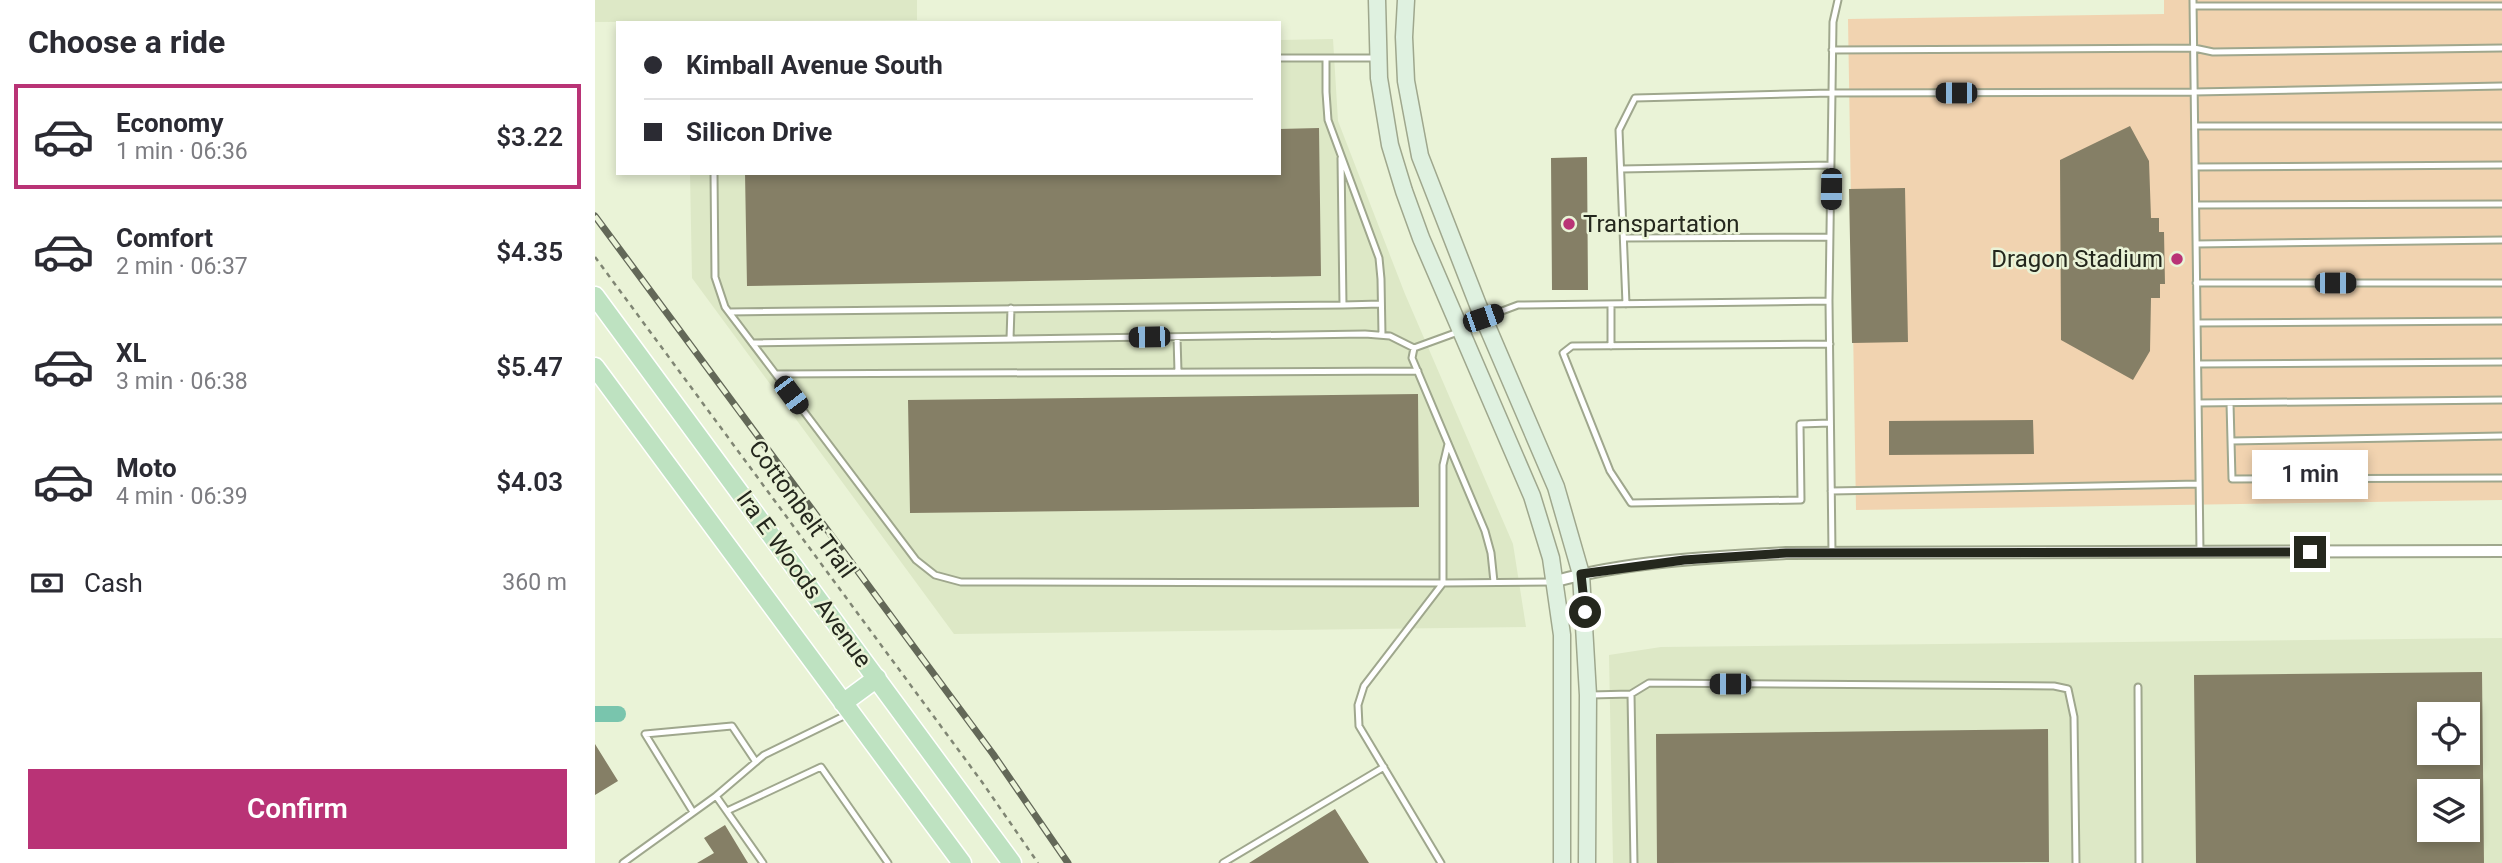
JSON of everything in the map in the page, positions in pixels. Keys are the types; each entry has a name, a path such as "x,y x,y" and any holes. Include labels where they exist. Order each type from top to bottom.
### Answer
{"main road":[{"path":"1377,0 1379,78 1390,145 1421,238 1532,496 1556,582 1562,635 1562,863"},
{"path":"1406,0 1406,81 1420,156 1483,318 1556,487 1569,524 1581,574 1588,695 1587,863"},
{"path":"1378,58 1405,56"},
{"name":"Ira E Woods Avenue","path":"595,296 1012,863"},
{"path":"1461,330 1483,318"},
{"name":"Ira E Woods Avenue","path":"595,367 962,863"},
{"path":"847,708 877,678"}],"street":[{"path":"1556,582 1581,574 1732,556 1832,553 2502,551"}],"lane":[{"path":"1832,553 1829,301 1832,50 1837,0"},
{"path":"2200,552 2193,3 2502,6"},
{"path":"1832,50 2193,48 2213,51 2502,48"},
{"path":"1281,58 1378,58"},
{"path":"1326,58 1328,120 1379,258 1382,335"},
{"path":"1626,304 1619,130 1635,98 1831,93 2194,92 2502,86"},
{"path":"2195,126 2502,126"},
{"path":"1341,154 1342,305"},
{"path":"1621,169 1831,165"},
{"path":"2195,167 2502,165"},
{"path":"714,175 715,277 729,312 916,560 935,575 961,582 1556,582"},
{"path":"2196,205 2502,204"},
{"path":"1624,238 1830,237"},
{"path":"2196,244 2502,240"},
{"path":"2196,283 2502,283"},
{"path":"1483,318 1518,305 1829,301"},
{"path":"729,312 1381,304"},
{"path":"1611,304 1611,346"},
{"path":"1010,339 1011,309"},
{"path":"2197,323 2502,321"},
{"path":"752,343 1382,335 1414,348 1461,330"},
{"path":"1177,337 1178,372"},
{"path":"1830,344 1572,346 1563,353 1610,471 1630,503 1801,500 1800,424 1831,423"},
{"path":"1414,348 1412,358 1417,371 1485,531 1494,582"},
{"path":"2198,364 2502,362"},
{"path":"776,374 1417,371"},
{"path":"2198,403 2502,400"},
{"path":"2230,403 2232,479 2502,478"},
{"path":"2231,441 2502,436"},
{"path":"1441,863 1359,726 1358,705 1364,686 1443,583 1443,465 1448,444"},
{"path":"1831,491 2199,484"},
{"path":"1588,695 1631,694 1649,683 2054,686 2069,689 2074,717 2076,863"},
{"path":"2138,687 2139,863"},
{"path":"1631,694 1633,863"},
{"path":"623,863 716,796 764,755 847,708"},
{"path":"694,812 645,734 732,726 756,762"},
{"path":"727,811 821,766 888,863"},
{"path":"1223,863 1384,767"},
{"path":"716,796 764,863"}],"path":[{"name":"Cottonbelt Trail","path":"595,257 964,757 1038,863"}],"shaded area":[{"path":"595,0 917,0 917,20 595,22"},
{"name":"Dragon Stadium","path":"2164,0 2502,0 2502,500 1856,510 1848,19 2164,14"},
{"path":"1333,39 1338,121 1405,294 1513,544 1526,627 954,634 692,278 690,175 1281,175 1281,40"},
{"path":"2502,638 2502,863 1613,863 1609,655 1661,647"}],"building":[{"name":"Dragon Stadium","path":"2130,126 2149,161 2151,218 2159,218 2159,232 2164,232 2165,284 2160,284 2160,298 2151,298 2150,351 2133,380 2061,340 2060,160"},
{"path":"1319,128 1321,276 747,286 745,175 1281,175 1281,129"},
{"name":"Transpartation","path":"1587,157 1588,290 1552,290 1551,158"},
{"path":"1905,188 1908,342 1852,343 1849,189"},
{"path":"1418,394 1419,507 910,513 908,400"},
{"path":"2033,420 2034,454 1889,455 1889,421"},
{"path":"2482,672 2484,863 2196,863 2194,675"},
{"path":"2048,729 2049,862 1657,863 1656,734"},
{"path":"595,744 618,781 595,795"},
{"path":"1335,809 1369,863 1249,863"},
{"path":"725,825 748,863 697,863 714,853 704,838"}],"waterway":[{"path":"595,714 618,714"}],"railway":[{"path":"595,216 993,754 1068,863"}],"place":[{"name":"Transpartation","path":"1569,224"},
{"name":"Dragon Stadium","path":"2177,259"}],"route":[{"path":"1585,612 1581,574 1732,556 1786,553 2310,552"}]}
